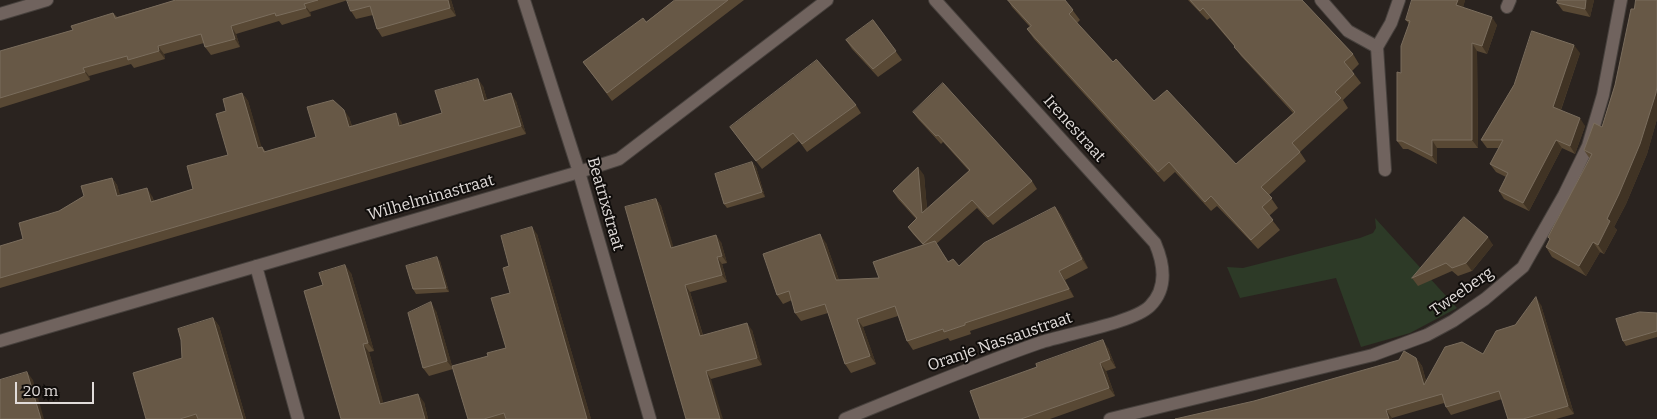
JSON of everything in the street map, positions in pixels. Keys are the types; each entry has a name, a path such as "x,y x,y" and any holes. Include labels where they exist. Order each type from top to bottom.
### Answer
{"street":[{"path":"0,14 47,0"},
{"name":"Beatrixstraat","path":"524,0 579,172 650,419"},
{"name":"Wilhelminastraat","path":"0,341 619,159 827,0"},
{"name":"Irenestraat","path":"935,0 1155,243 1162,259 1164,274 1160,290"},
{"path":"1321,0 1348,31 1377,46"},
{"path":"1385,170 1377,46 1392,23 1399,0"},
{"name":"Tweeberg","path":"1110,419 1373,355 1427,335 1453,321 1485,299 1523,267 1564,196 1588,146 1603,95 1622,0"},
{"path":"256,266 298,419"},
{"name":"Oranje Nassaustraat","path":"845,419 949,376 1041,343 1132,317 1150,306 1160,290"}],"green space":[{"path":"1375,218 1457,308 1410,333 1361,347 1336,278 1240,298 1227,267 1243,268 1360,238 1373,233 1376,228"}],"building":[{"path":"176,0 318,0 304,4 306,8 276,16 275,13 231,26 235,39 205,47 201,34 158,46 159,51 128,60 127,56 83,68 85,72 0,98 0,51 73,30 71,26 113,13 115,18"},
{"path":"347,0 448,0 450,8 377,29 370,6 351,11"},
{"path":"675,0 728,0 607,93 583,62 643,18 646,22"},
{"path":"1008,0 1065,0 1073,10 1069,14 1113,62 1116,59 1154,101 1167,90 1236,164 1295,112 1234,47 1203,8 1200,11 1190,0 1302,0 1353,54 1344,62 1354,74 1335,92 1341,98 1292,143 1300,152 1261,187 1272,198 1262,207 1273,220 1251,240 1211,196 1205,202 1169,162 1158,172 1027,29 1031,26"},
{"path":"1412,0 1458,0 1456,5 1492,17 1482,46 1472,43 1472,140 1432,140 1432,156 1402,141 1397,141 1397,72 1401,73 1401,46 1410,21 1406,20"},
{"path":"1558,0 1586,0 1585,9 1557,3"},
{"path":"1636,0 1657,0 1656,93 1640,144 1607,219 1610,221 1598,245 1593,242 1579,266 1546,247 1550,239 1548,237 1592,154 1584,150 1594,123 1602,127 1615,85 1631,9 1634,9"},
{"path":"873,20 896,51 873,69 846,40"},
{"path":"1532,31 1574,45 1553,107 1580,118 1570,146 1556,140 1523,203 1499,191 1508,173 1490,164 1503,140 1481,140 1514,85"},
{"path":"817,60 856,105 802,144 793,133 756,161 730,127"},
{"path":"478,79 484,101 511,93 521,126 0,278 0,246 23,239 19,223 59,211 84,196 81,186 112,178 117,196 147,188 151,202 193,189 187,166 228,155 216,114 226,111 223,99 242,93 258,148 262,147 264,152 316,137 307,107 333,100 344,110 349,127 396,113 399,126 442,113 435,91"},
{"path":"943,83 1032,181 988,217 972,200 923,244 908,227 917,218 893,191 918,167 922,213 970,170 938,135 936,136 913,112"},
{"path":"752,162 762,192 724,204 715,174"},
{"path":"656,199 671,248 716,235 722,256 717,257 722,275 685,285 700,336 747,323 757,358 706,371 720,419 686,419 625,207"},
{"path":"1055,207 1082,259 1059,271 1069,289 965,323 965,325 944,332 943,329 907,341 895,306 857,319 870,356 845,364 825,304 795,313 789,291 777,295 763,254 820,234 836,280 879,278 873,262 935,241 948,262 953,259 959,266 984,243"},
{"path":"1464,217 1488,237 1466,263 1452,268 1446,263 1412,278"},
{"path":"532,227 587,419 506,419 504,413 484,419 468,419 452,366 488,356 487,353 506,348 491,298 510,293 503,268 509,266 501,236"},
{"path":"437,257 446,288 413,289 406,266"},
{"path":"345,265 368,343 363,344 380,404 418,394 425,419 341,419 304,291 323,285 319,273"},
{"path":"1536,297 1568,406 1523,419 1508,419 1499,391 1446,407 1442,394 1386,410 1389,419 1175,419 1254,401 1399,360 1404,351 1416,358 1424,385 1445,347 1462,342 1483,354 1496,331 1515,325"},
{"path":"431,302 447,361 423,368 408,313"},
{"path":"1640,312 1657,313 1657,331 1623,341 1616,319"},
{"path":"213,318 243,419 198,419 196,414 180,419 146,419 133,373 182,358 178,329"},
{"path":"1103,340 1110,359 1100,363 1109,388 1021,419 980,419 970,391 1037,367 1036,364"},
{"path":"27,372 41,419 0,419 0,380"}]}
